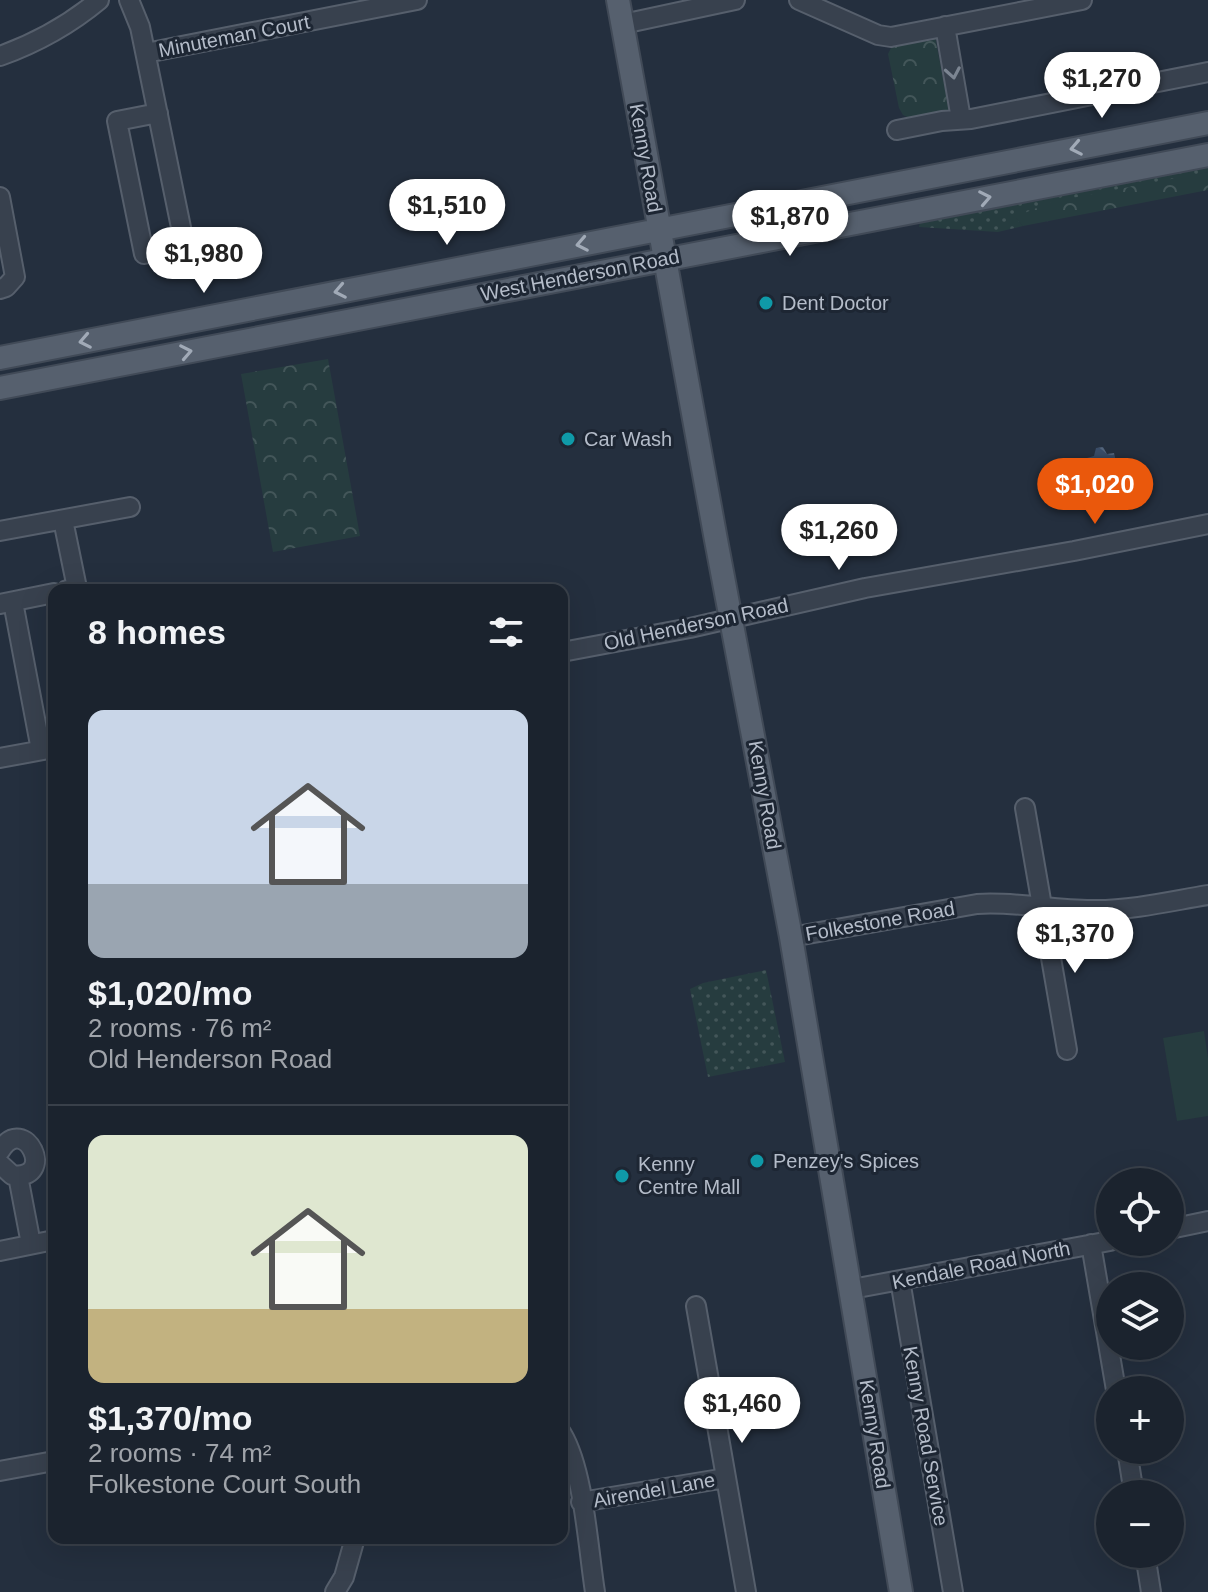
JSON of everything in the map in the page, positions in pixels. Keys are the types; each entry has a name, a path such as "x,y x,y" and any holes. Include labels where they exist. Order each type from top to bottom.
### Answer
{"main road":[{"name":"Kenny Road","path":"618,0 791,937 901,1592"},
{"name":"West Henderson Road","path":"0,358 1208,123"},
{"name":"West Henderson Road","path":"0,388 1208,155"}],"street":[{"path":"0,56 48,34 78,17 99,0"},
{"path":"129,0 136,13 146,53 185,247 144,254 117,121 158,113"},
{"name":"Minuteman Court","path":"146,53 417,0"},
{"path":"623,24 657,8 735,0"},
{"path":"799,0 878,35 891,37 1082,0"},
{"path":"945,26 961,119"},
{"path":"897,130 1208,72"},
{"path":"0,197 15,277 0,289"},
{"path":"0,531 130,507"},
{"path":"63,520 76,584"},
{"name":"Old Henderson Road","path":"568,651 690,628 865,588 1208,524"},
{"path":"0,758 48,749 6,603 48,594"},
{"path":"1025,808 1067,1050"},
{"name":"Folkestone Road","path":"791,937 977,904 1095,911 1208,895"},
{"path":"0,1151 8,1142 20,1139 34,1150 35,1161 29,1172 18,1176 6,1172 0,1164"},
{"path":"18,1176 31,1244"},
{"path":"1184,1226 1208,1221"},
{"path":"0,1251 48,1241"},
{"name":"Kendale Road North","path":"852,1289 1096,1243"},
{"path":"1091,1244 1114,1376"},
{"name":"Kenny Road Service","path":"900,1280 953,1592"},
{"path":"696,1306 746,1592"},
{"path":"568,1444 595,1592"},
{"path":"0,1471 48,1462"},
{"name":"Airendel Lane","path":"581,1502 726,1478"},
{"path":"335,1592 344,1577 353,1544"},
{"path":"1147,1568 1151,1592"}],"green space":[{"path":"935,36 949,110 909,118 899,108 888,54 893,44"},
{"path":"1208,165 1208,172 1016,218 1023,226 998,232 919,227 920,221"},
{"path":"1208,172 1208,190 1023,226 1015,217 1051,202"},
{"path":"328,359 360,536 273,552 241,374"},
{"path":"766,970 785,1062 708,1077 690,989 703,983"},
{"path":"1204,1031 1208,1058 1208,1116 1177,1121 1163,1038"}],"water":[{"path":"1103,447 1107,454 1114,453 1118,470 1111,472 1114,482 1099,485 1097,475 1090,476 1087,458 1094,456 1096,448"}],"place":[{"name":"Dent Doctor","path":"766,303"},
{"name":"Car Wash","path":"568,439"},
{"name":"Penzey's Spices","path":"757,1161"},
{"name":"Kenny Centre Mall","path":"622,1176"}]}
